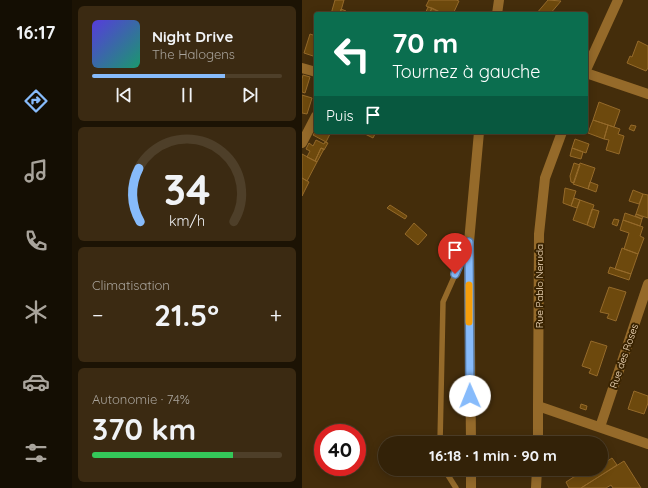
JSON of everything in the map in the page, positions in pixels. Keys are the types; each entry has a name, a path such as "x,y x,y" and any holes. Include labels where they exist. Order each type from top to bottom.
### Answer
{"street":[{"path":"496,12 499,0"},
{"path":"588,66 618,0"},
{"path":"302,68 314,71"},
{"path":"588,74 648,94"},
{"path":"302,143 314,120"},
{"path":"471,436 469,242 479,134"},
{"name":"Rue Pablo Neruda","path":"538,436 539,234 545,178 561,134"},
{"name":"Rue des Roses","path":"600,427 648,284"},
{"path":"538,406 648,444"},
{"path":"471,476 471,488"},
{"path":"536,488 537,476"}],"lane":[{"path":"440,436 443,302 469,242"},
{"path":"448,476 456,488"}],"building":[{"path":"335,0 344,0 341,12 332,12"},
{"path":"429,0 459,1 454,12 440,12 426,6"},
{"path":"548,0 561,1 552,12 538,12"},
{"path":"428,7 432,8 430,12 426,12"},
{"path":"432,8 440,12 430,12"},
{"path":"341,9 346,11 346,12 340,12"},
{"path":"310,34 314,35 314,56 304,53"},
{"path":"638,41 648,46 648,68 646,71 627,63 630,56 632,57"},
{"path":"303,75 310,77 305,93 302,92"},
{"path":"302,95 312,98 307,114 302,113"},
{"path":"599,102 620,110 614,127 593,120"},
{"path":"593,120 608,125 604,139 588,133"},
{"path":"608,125 620,129 618,134 624,136 619,154 606,150 609,140 604,139"},
{"path":"631,125 636,126 634,131 629,129"},
{"path":"314,134 330,134 326,142 313,135"},
{"path":"365,134 375,134 373,138"},
{"path":"575,139 589,144 586,153 572,148"},
{"path":"316,140 324,144 325,142 328,143 324,150 321,148 315,161 307,157 310,151 306,149 309,143 313,146"},
{"path":"321,148 324,149 317,162 315,161"},
{"path":"572,148 583,152 581,159 570,156"},
{"path":"302,154 317,162 307,181 302,178"},
{"path":"574,163 580,165 574,183 571,182 570,176"},
{"path":"580,163 595,168 588,189 573,184"},
{"path":"302,178 309,182 302,196"},
{"path":"590,182 598,185 596,192 588,189"},
{"path":"565,188 576,191 571,206 563,203"},
{"path":"633,190 643,194 639,204 629,201"},
{"path":"643,194 648,195 648,218 636,214"},
{"path":"574,198 580,200 577,208 571,206"},
{"path":"580,200 594,205 587,225 573,220"},
{"path":"390,205 407,216 405,219 387,208"},
{"path":"592,209 599,211 594,228 587,225"},
{"path":"625,213 642,219 640,226 623,220"},
{"path":"636,214 643,217 642,219 635,216"},
{"path":"614,219 619,220 617,226 612,224"},
{"path":"623,220 643,227 640,236 644,238 638,254 624,249 629,233 620,230"},
{"path":"414,223 427,235 418,245 405,234"},
{"path":"622,248 638,254 631,274 615,269"},
{"path":"610,267 631,274 629,280 608,273"},
{"path":"609,287 626,292 616,321 607,318 609,314 600,312"},
{"path":"591,341 607,346 597,376 589,373 591,369 582,366"},
{"path":"634,391 648,396 648,403 644,414 628,409"},
{"path":"581,404 587,406 586,410 580,408"},
{"path":"612,458 617,465 608,471 608,461"},
{"path":"624,461 641,488 613,488 611,485 606,488 581,488 600,476 608,476 608,471"},
{"path":"575,476 600,476 581,488 569,488 566,482"}],"slow traffic":[{"path":"469,285 469,322"}],"route":[{"path":"455,274 469,242 470,396"}]}
